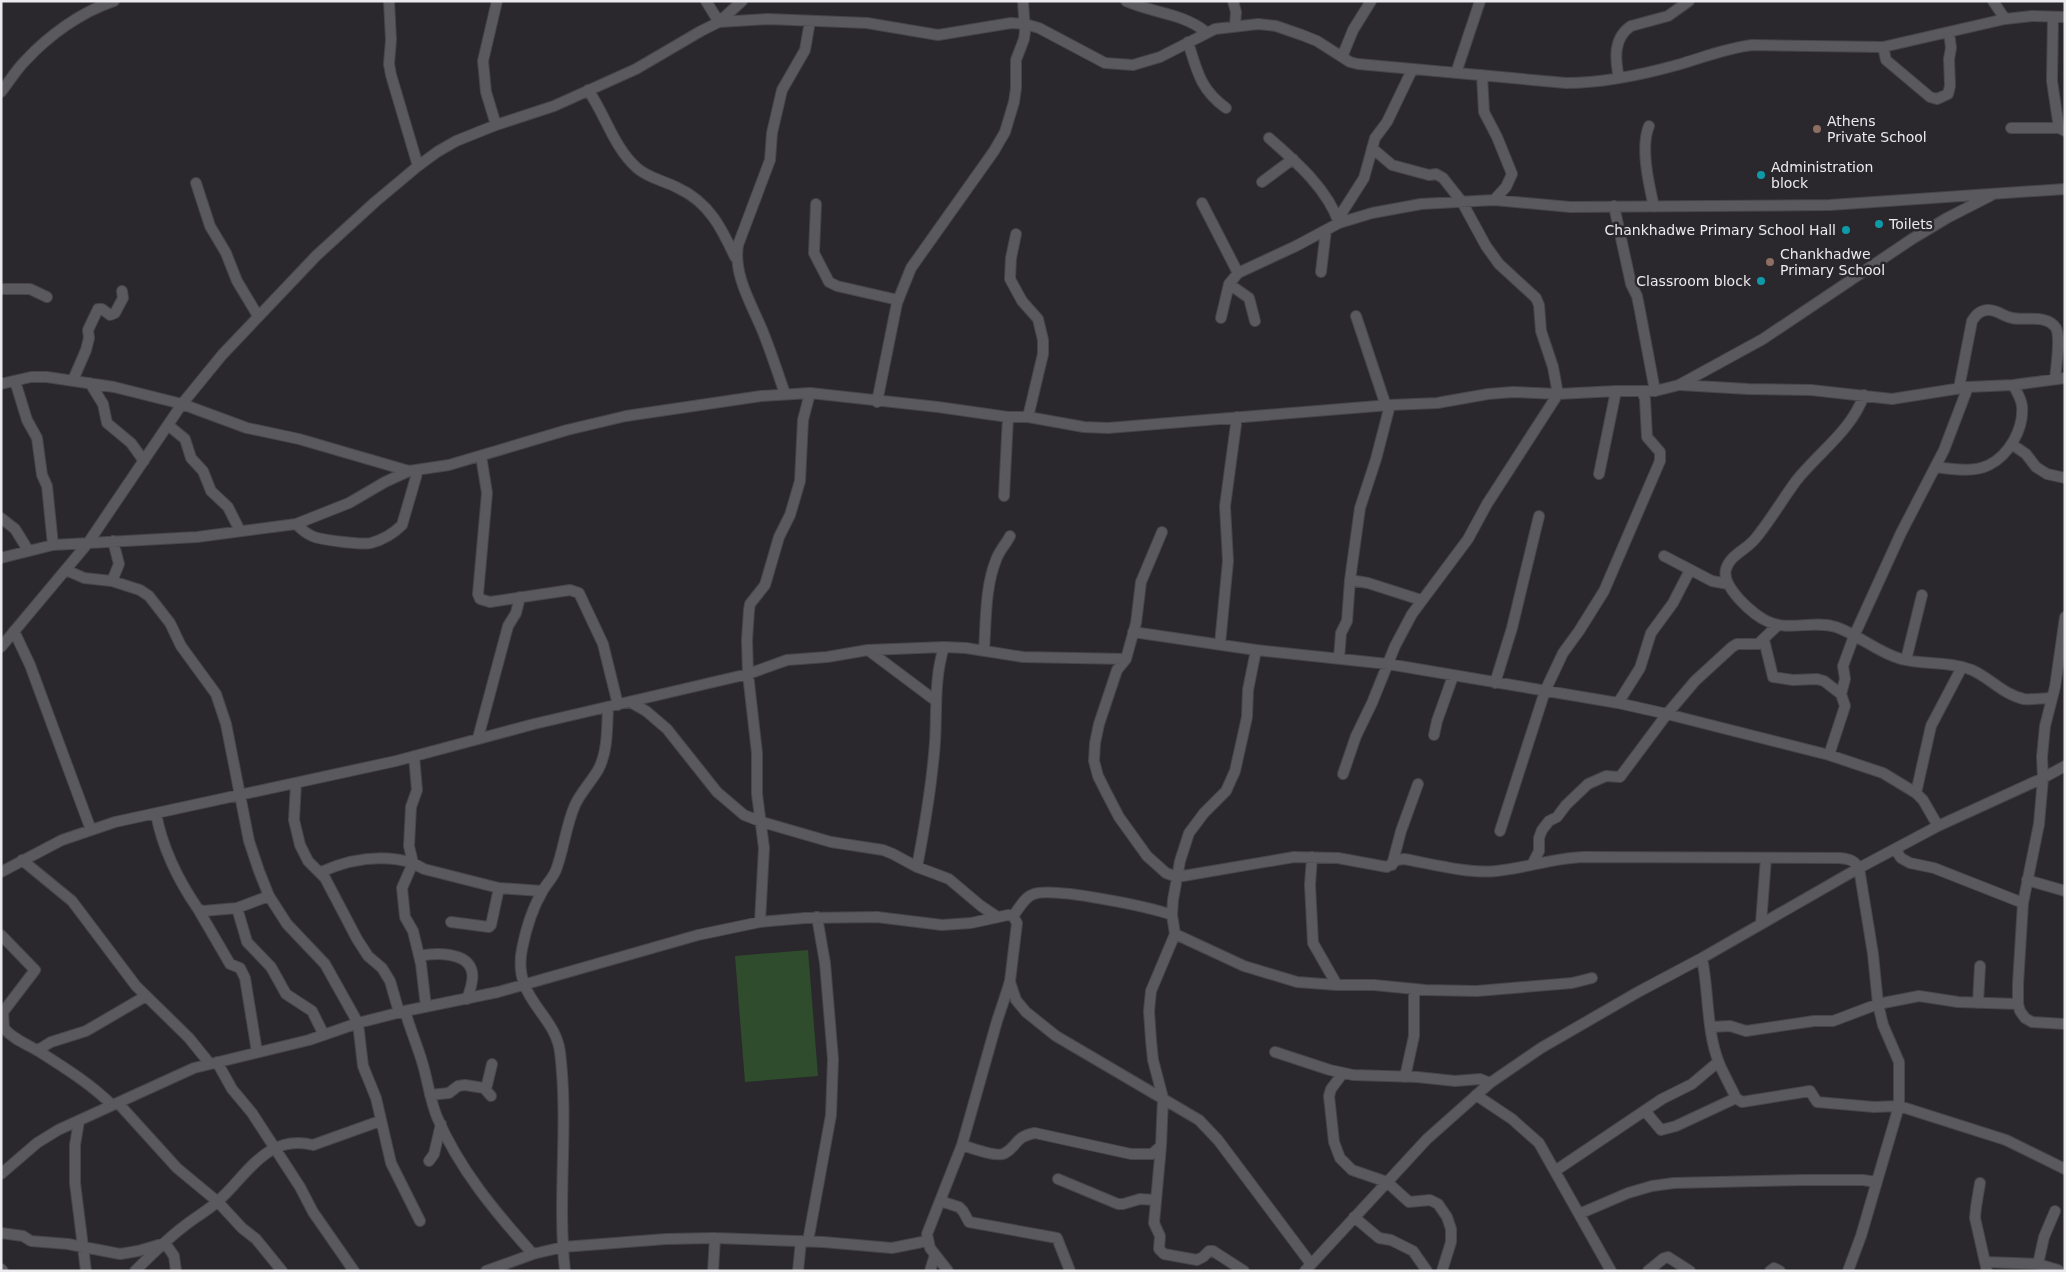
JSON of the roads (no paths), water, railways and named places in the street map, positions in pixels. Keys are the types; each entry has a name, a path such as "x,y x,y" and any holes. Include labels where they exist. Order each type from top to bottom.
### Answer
{"street":[{"path":"1,92 24,61 65,26 90,10 114,1"},
{"path":"389,1 392,40 389,64 390,75 418,166"},
{"path":"496,125 486,92 483,61 497,1"},
{"path":"706,1 720,22"},
{"path":"1,647 88,543 182,404 222,355 316,256 375,202 436,152 456,141 496,125 554,106 636,69 720,22 742,1"},
{"path":"877,402 898,300 904,283 915,260 994,151 1005,132 1014,102 1016,60 1024,39 1023,1"},
{"path":"1126,1 1149,10 1188,19 1206,32"},
{"path":"1233,1 1236,12 1235,26"},
{"path":"1342,57 1353,30 1371,1"},
{"path":"1456,73 1480,1"},
{"path":"1619,78 1615,54 1627,29 1631,26 1668,16 1688,1"},
{"path":"1993,1 2005,19"},
{"path":"2011,128 2062,130 2052,81 2053,16"},
{"path":"720,22 768,19 867,23 938,35 993,25 1025,24 1039,28 1091,56 1114,64 1133,65 1144,63 1173,51 1206,32 1235,26 1258,24 1285,28 1317,41 1342,57 1358,64 1566,84 1600,82 1619,78 1675,65 1738,46 1884,47 2005,19 2065,17"},
{"path":"736,258 738,245 770,160 772,133 782,90 805,50 810,21"},
{"path":"1884,47 1886,60 1930,97 1937,99 1948,94 1950,86 1949,60 1951,48 1949,32"},
{"path":"1188,42 1203,87 1213,99 1226,108"},
{"path":"1339,223 1343,211 1364,178 1375,138 1387,122 1412,70"},
{"path":"1482,75 1484,112 1501,145 1512,174 1506,187 1494,200"},
{"path":"588,90 624,153 637,168 650,176 680,188 712,212 736,258 738,271 785,394"},
{"path":"1649,126 1645,141 1654,206"},
{"path":"1269,138 1293,159 1326,196 1334,207 1339,223"},
{"path":"1343,774 1356,736 1372,703 1395,646 1421,600 1468,539 1487,504 1558,394 1553,367 1541,331 1538,302 1527,289 1499,264 1486,246 1462,202 1439,175 1429,175 1392,165 1372,148"},
{"path":"1262,182 1293,159"},
{"path":"196,183 210,226 226,253 237,281 258,316"},
{"path":"1221,318 1229,284 1238,273 1296,246 1339,223 1404,206 1494,200 1570,206 1830,205 2065,189"},
{"path":"1,558 53,545 178,539 296,524 350,503 385,482 414,470 449,465 567,430 626,416 785,394 810,393 877,402 938,407 1008,417 1028,417 1084,427 1108,428 1388,405 1437,403 1488,394 1513,392 1558,394 1655,391 1679,384 1763,339 1912,239 1947,218 1992,195"},
{"path":"1202,203 1238,273"},
{"path":"816,204 814,253 829,282 837,286 898,300"},
{"path":"1614,206 1631,284 1637,296 1655,391"},
{"path":"1321,272 1326,230"},
{"path":"1016,234 1011,258 1010,280 1022,301 1038,319 1043,340 1043,354 1028,417"},
{"path":"1229,284 1249,298 1255,321"},
{"path":"1,289 30,289 46,298"},
{"path":"73,380 86,350 89,338 88,330 92,319 98,309 102,309 110,315 115,314 123,298 122,290"},
{"path":"1679,384 1748,389 1812,390 1892,399 1964,388 2013,385 2060,378 2056,328 2050,322 2042,319 2013,318 1995,310 1988,310 1976,315 1972,321 1964,388 1935,467 1901,533 1854,636 1843,666 1846,679 1841,694"},
{"path":"1339,658 1341,633 1347,621 1350,580 1360,508 1376,459 1388,405 1356,316"},
{"path":"1,384 47,377 114,387 182,404 247,428 299,439 414,470"},
{"path":"15,381 28,420 37,438 42,475 47,486 53,545"},
{"path":"90,383 103,404 107,423 131,443 144,461"},
{"path":"1935,467 1959,470 1989,466 2013,445 2019,427 2022,408 2020,396 2013,385"},
{"path":"1599,474 1616,391"},
{"path":"1500,831 1545,691 1562,653 1579,631 1604,591 1660,462 1660,452 1647,437 1645,399 1642,391"},
{"path":"760,922 764,848 757,794 757,753 748,674 747,640 749,610 750,604 765,585 779,537 790,515 800,481 803,420 810,393"},
{"path":"1864,395 1860,407 1849,422 1797,480 1754,540 1730,561 1726,569 1728,584 1745,605 1758,616 1777,626 1819,624 1837,628 1880,650 1906,660 1962,667 1981,675 2006,692 2025,699 2051,698"},
{"path":"1004,496 1008,417"},
{"path":"1220,644 1228,561 1225,506 1237,417"},
{"path":"168,425 186,439 192,458 203,471 211,491 228,507 240,530"},
{"path":"2013,445 2026,454 2036,467 2047,474 2065,478"},
{"path":"481,456 487,493 478,594 480,599 490,602 570,590 579,593 603,644 613,706 601,764 576,803 555,872 542,891 534,909 521,958 523,984 555,1036 560,1052 564,1150 562,1247 565,1271"},
{"path":"296,524 314,537 370,543 395,532 402,525 414,470"},
{"path":"1495,683 1512,628 1539,516"},
{"path":"1,518 14,530 28,550"},
{"path":"1162,532 1141,582 1136,622 1126,659 1116,670 1099,724 1095,742 1094,761 1098,776 1119,816 1147,856 1166,874 1177,877 1271,861 1312,857 1338,858 1381,867 1392,865 1397,860 1404,859 1482,872 1505,870 1570,857 1592,856 1850,859 1855,862 1859,868 1873,954 1878,1004 1883,1025 1899,1062 1899,1106 1861,1236 1848,1271"},
{"path":"984,651 987,610 993,571 998,556 1010,536"},
{"path":"112,581 119,564 113,541"},
{"path":"1664,556 1712,581 1728,584"},
{"path":"66,570 84,578 112,581 140,590 149,596 170,623 181,646 212,688 223,713 253,854 269,896 287,924 328,969 358,1023 363,1066 376,1098 391,1163 420,1221"},
{"path":"1618,703 1640,668 1651,633 1673,602 1690,570"},
{"path":"1350,580 1368,583 1421,600"},
{"path":"1906,660 1922,595"},
{"path":"478,738 505,634 520,598"},
{"path":"2065,617 2060,688 2051,698 2043,749 2043,778 2039,824 2023,904 2018,964 2018,1004 2020,1011 2032,1022 2065,1024"},
{"path":"1533,863 1539,850 1539,838 1549,821 1557,817 1566,805 1588,784 1606,776 1620,777 1667,714 1695,681 1732,646 1737,644 1758,644 1777,626"},
{"path":"14,631 30,665 92,830"},
{"path":"1133,632 1256,650 1388,664 1618,703 1667,714 1829,755 1883,773 1916,793 1923,800 1938,826"},
{"path":"1764,640 1773,677 1793,680 1817,679 1824,681 1841,694 1845,706 1829,755"},
{"path":"1,872 62,840 115,822 414,756 478,738 748,674 788,660 827,657 868,650 944,647 1030,658 1126,659"},
{"path":"917,867 930,791 938,672 944,647"},
{"path":"868,650 936,701"},
{"path":"1244,1271 1213,1251 1208,1251 1204,1257 1198,1260 1161,1252 1159,1245 1160,1236 1154,1223 1163,1098 1153,1060 1150,1000 1152,990 1174,934 1172,915 1177,877 1189,833 1204,813 1226,791 1235,771 1247,717 1248,690 1256,650"},
{"path":"1916,793 1931,726 1962,667"},
{"path":"1434,736 1452,676"},
{"path":"630,702 667,729 717,792 744,814 762,822 843,845 882,850 917,867 949,879 996,916"},
{"path":"414,756 417,790 412,807 409,846 414,863 402,888 405,916 413,931 419,956 426,1007"},
{"path":"1010,981 1013,993 1021,1006 1056,1036 1199,1120 1208,1129 1308,1267 1427,1139 1476,1095 1541,1048 1859,868 1938,826 2065,766"},
{"path":"296,783 294,820 300,845 308,861 321,872 357,939 368,956 382,968 390,981 423,1066 430,1095 441,1124 464,1167 492,1207 533,1254"},
{"path":"1392,865 1418,784"},
{"path":"156,814 159,831 176,874 230,964 240,968 245,978 257,1052"},
{"path":"1895,849 1900,858 1934,868 2023,904"},
{"path":"1312,857 1310,884 1312,943 1337,985"},
{"path":"1761,923 1766,858"},
{"path":"321,872 343,863 360,860 395,859 414,863 424,869 499,888 542,891"},
{"path":"22,860 72,902 114,959 146,996 213,1063 252,1113 300,1187 312,1212 354,1271"},
{"path":"2027,880 2065,891"},
{"path":"451,922 489,927 499,888"},
{"path":"1013,916 1028,897 1042,892 1122,902 1159,910 1172,915"},
{"path":"198,909 203,911 237,908 269,896"},
{"path":"237,908 247,942 271,967 286,994 312,1011 324,1035"},
{"path":"1,1174 37,1143 58,1130 177,1075 213,1063 324,1035 358,1023 467,999 698,935 760,922 817,917 877,917 942,925 971,923 996,916 1013,916"},
{"path":"948,1271 927,1241 929,1226 962,1145 1010,981 1017,923 1013,916"},
{"path":"798,1271 831,1115 833,1059 825,963 817,917"},
{"path":"1174,934 1244,966 1297,982 1477,991 1572,983 1592,978"},
{"path":"1,935 35,970 6,1008 2,1016 4,1028 10,1034 38,1050 115,1104 177,1168 218,1202 242,1228 256,1239 282,1271"},
{"path":"419,956 444,954 453,956 469,966 472,973 467,999"},
{"path":"1702,958 1718,1062 1736,1098 1742,1102 1810,1092 1818,1102 1899,1106 2006,1140 2065,1169"},
{"path":"1978,1003 1980,966"},
{"path":"1405,1077 1414,1036 1414,989"},
{"path":"38,1050 52,1042 86,1030 146,996"},
{"path":"1711,1026 1730,1026 1746,1031 1832,1020 1878,1004 1918,996 1978,1003 2018,1004"},
{"path":"1275,1052 1342,1073 1455,1081 1480,1079 1490,1084"},
{"path":"1555,1171 1662,1098 1692,1084 1718,1062"},
{"path":"430,1095 450,1093 458,1086 487,1092 492,1064"},
{"path":"1342,1073 1331,1089 1329,1096 1336,1151 1352,1170 1387,1182 1409,1202 1430,1200 1441,1207 1451,1229 1451,1242 1442,1271"},
{"path":"1476,1095 1532,1135 1544,1151 1611,1271"},
{"path":"1645,1111 1661,1130 1676,1126 1736,1098"},
{"path":"79,1121 75,1170 86,1271"},
{"path":"135,1271 165,1243 218,1202 252,1164 274,1149 302,1142 313,1145 380,1121"},
{"path":"429,1161 434,1154 441,1124"},
{"path":"962,1145 1001,1155 1005,1154 1022,1137 1035,1133 1131,1154 1152,1154 1161,1146"},
{"path":"1058,1179 1118,1204 1140,1200 1155,1200"},
{"path":"1579,1214 1628,1193 1652,1186 1674,1183 1804,1180 1863,1180 1876,1182"},
{"path":"1980,1183 1976,1218 1987,1266 2038,1264 2058,1270"},
{"path":"940,1201 959,1207 969,1222 1057,1238 1070,1271"},
{"path":"2038,1264 2044,1237 2055,1211"},
{"path":"1354,1218 1379,1238 1392,1240 1413,1251 1427,1271"},
{"path":"1,1233 23,1236 31,1241 68,1244 120,1254 165,1243"},
{"path":"713,1271 715,1238"},
{"path":"486,1271 533,1254 562,1247 715,1238 854,1243 892,1248 927,1241"},
{"path":"165,1243 174,1256 176,1271"},
{"path":"930,1271 935,1255"},
{"path":"1648,1271 1668,1257 1690,1271"},
{"path":"1770,1271 1774,1268 1780,1271"}],"place":[{"name":"Athens Private School","path":"1817,129"},
{"name":"Administration block","path":"1761,175"},
{"name":"Toilets","path":"1879,224"},
{"name":"Chankhadwe Primary School Hall","path":"1846,230"},
{"name":"Chankhadwe Primary School","path":"1770,262"},
{"name":"Classroom block","path":"1761,281"}]}
